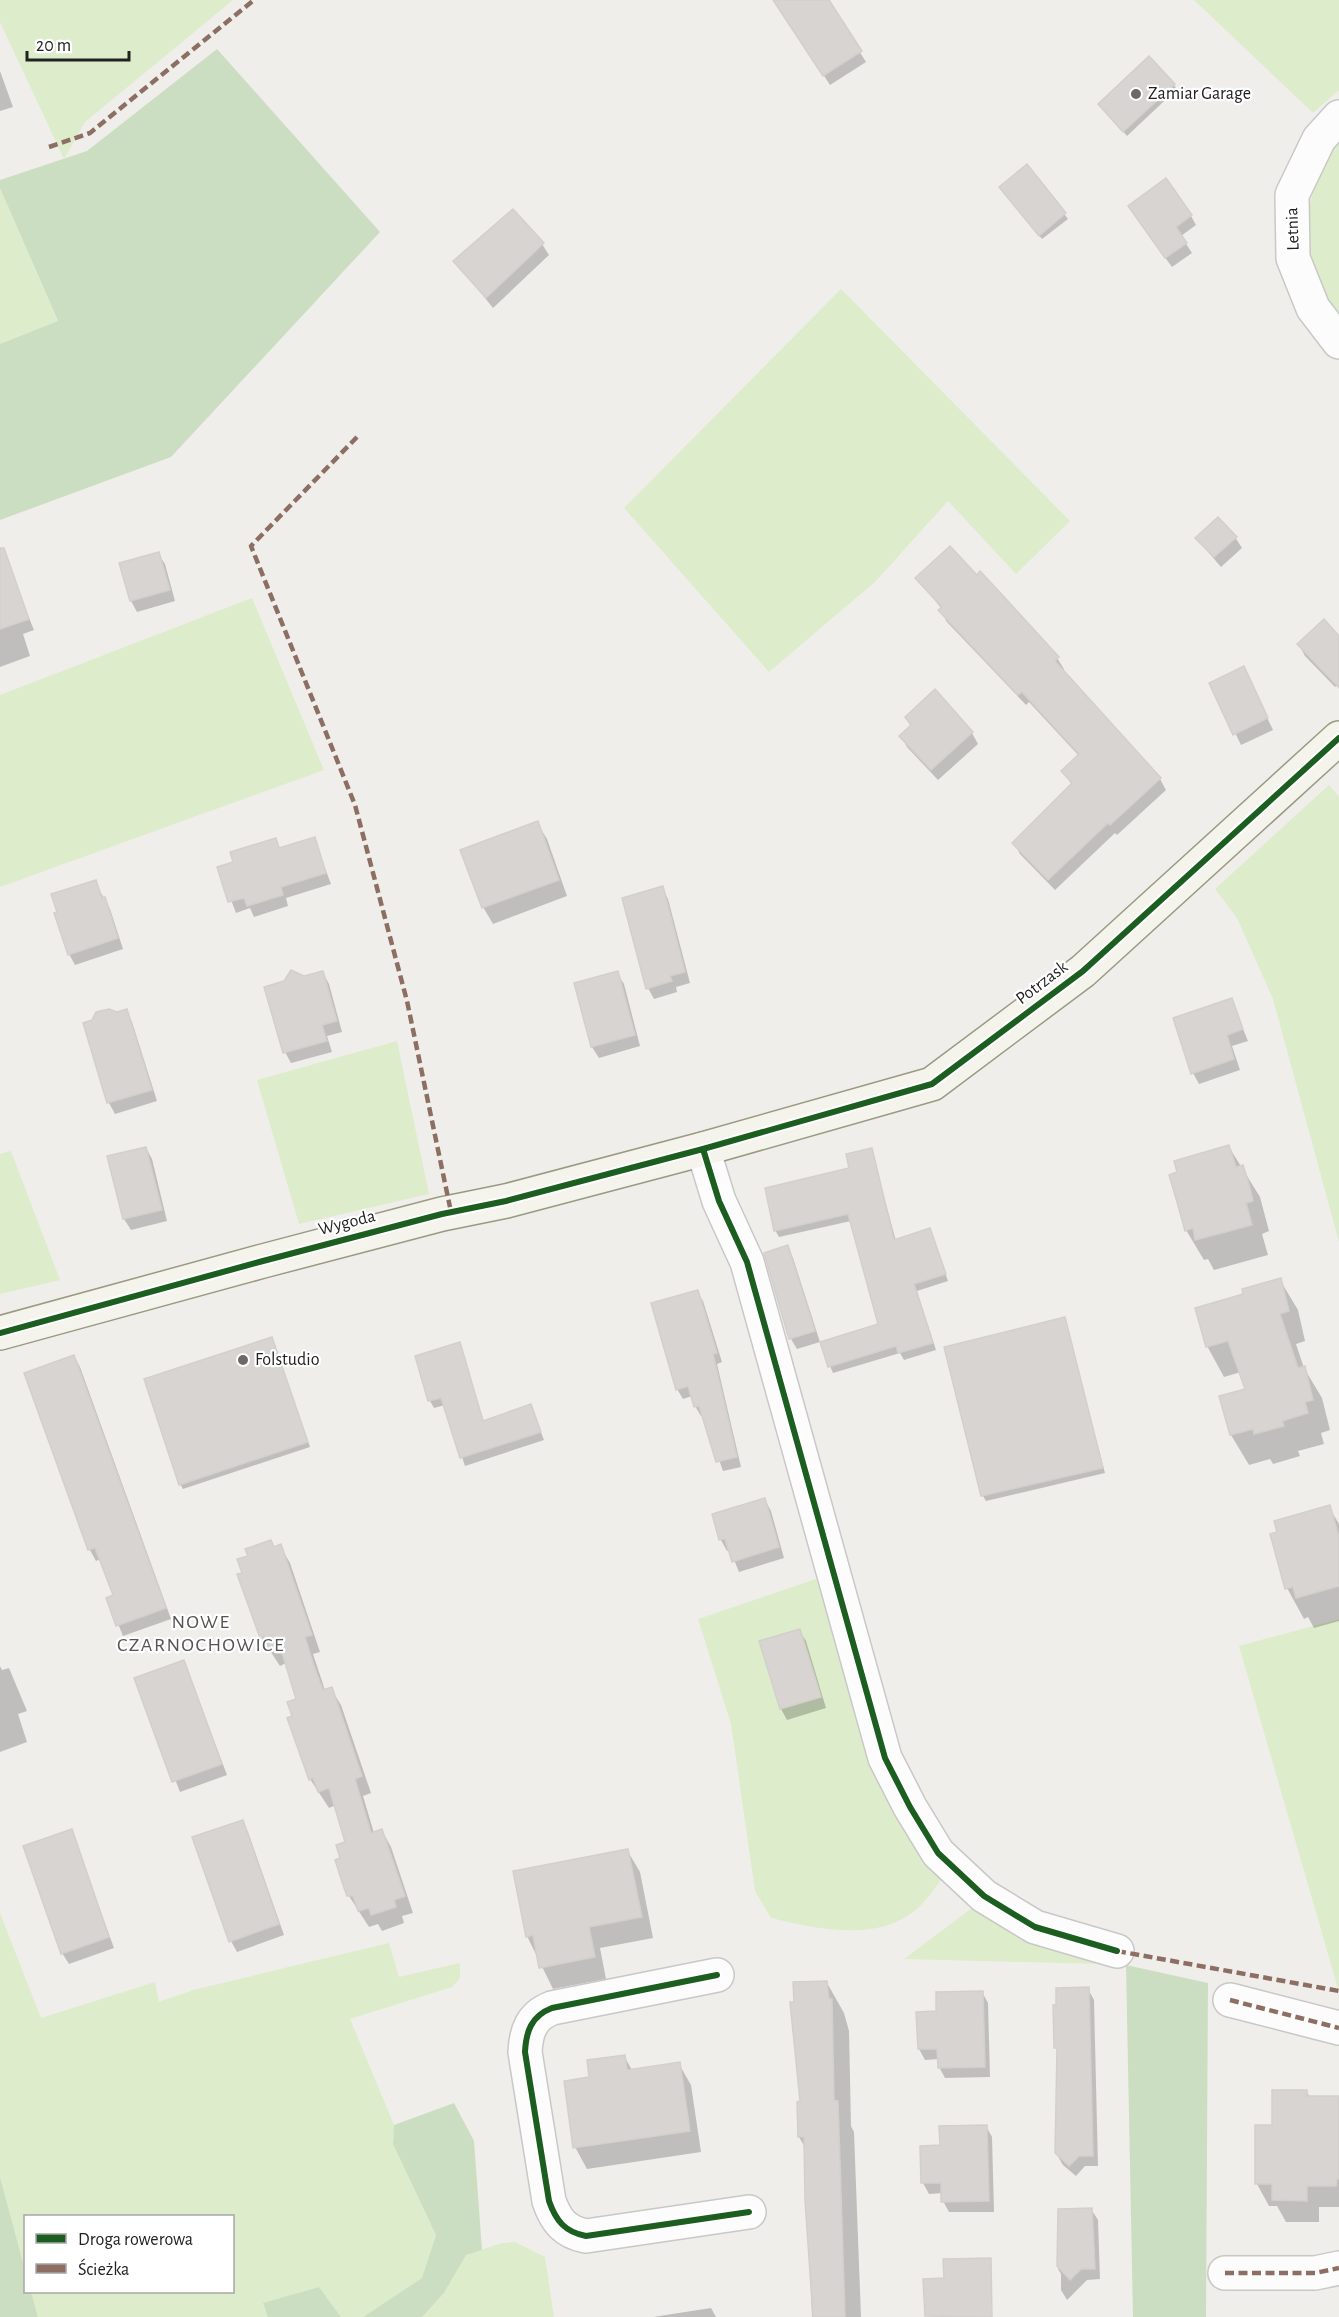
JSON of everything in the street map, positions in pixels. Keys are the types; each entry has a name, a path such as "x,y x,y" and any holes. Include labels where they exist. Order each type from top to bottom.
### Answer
{"street":[{"name":"Letnia","path":"1339,117 1319,139 1292,195 1293,258 1313,308 1339,342"},
{"name":"Potrzask","path":"703,1149 932,1084 1083,971 1339,738"},
{"name":"Wygoda","path":"0,1333 442,1214 506,1201 703,1149"},
{"path":"703,1149 719,1201 747,1262 885,1758 938,1853 984,1896 1035,1927 1116,1951"},
{"path":"717,1975 552,2008 542,2012 532,2022 525,2036 525,2052 549,2201 554,2216 573,2234 586,2236 749,2212"},
{"path":"1230,2000 1339,2028"},
{"path":"1224,2273 1315,2273 1339,2268"}],"green space":[{"path":"0,0 233,0 85,122 64,159 0,22"},
{"path":"1194,0 1339,0 1339,90 1313,113"},
{"path":"217,49 380,232 171,457 0,520 0,344 58,321 0,188 0,180 87,151"},
{"path":"1339,136 1339,321 1322,298 1304,224 1324,155"},
{"path":"0,188 58,322 0,344"},
{"path":"841,289 1070,521 1016,574 948,501 876,581 769,672 624,508"},
{"path":"252,598 324,770 0,887 0,695"},
{"path":"1329,785 1339,797 1339,1242 1273,999 1237,918 1215,889"},
{"path":"397,1041 429,1194 299,1224 257,1080"},
{"path":"11,1151 60,1280 0,1294 0,1154"},
{"path":"816,1579 880,1764 942,1879 918,1908 902,1919 885,1926 847,1930 827,1929 771,1918 755,1891 731,1724 698,1619"},
{"path":"1339,1619 1339,1992 1239,1646"},
{"path":"972,1908 1021,1934 1101,1958 1102,1964 904,1959"},
{"path":"0,1913 41,2018 155,1982 159,2002 193,1990 389,1943 399,1977 460,1963 460,1978 452,1987 350,2019 394,2125 393,2144 436,2235 422,2278 363,2317 341,2317 319,2287 263,2303 268,2317 38,2317 31,2293 234,2293 234,2215 24,2215 24,2266 0,2177"},
{"path":"1126,1965 1208,1983 1206,2317 1133,2317"},
{"path":"454,2103 474,2141 482,2250 466,2255 444,2293 422,2317 363,2317 422,2278 436,2235 393,2144 394,2125"},
{"path":"0,2177 24,2266 24,2293 31,2293 38,2317 0,2317"},
{"path":"515,2242 545,2257 554,2317 422,2317 444,2293 466,2255 502,2243"},
{"path":"319,2287 341,2317 268,2317 263,2303"}],"building":[{"path":"773,0 829,0 862,51 823,76"},
{"name":"Zamiar Garage","path":"1149,56 1175,84 1123,132 1098,104"},
{"path":"1027,164 1066,213 1039,236 999,187"},
{"path":"1166,178 1192,215 1176,227 1187,243 1165,258 1128,206"},
{"path":"513,209 544,243 486,298 453,261"},
{"path":"1218,517 1237,537 1214,557 1195,538"},
{"path":"950,546 977,575 980,571 1059,657 1055,661 1161,778 1110,825 1108,823 1048,880 1012,843 1072,783 1061,771 1079,754 1022,692 1018,695 938,610 942,607 915,578"},
{"path":"0,548 4,548 29,619 0,629"},
{"path":"159,552 170,590 130,601 119,563"},
{"path":"1324,619 1339,636 1339,688 1297,644"},
{"path":"1244,666 1268,718 1233,735 1209,683"},
{"path":"935,689 973,732 931,770 899,736 911,725 905,717"},
{"path":"538,821 559,880 482,908 460,850"},
{"path":"315,837 326,873 281,887 283,895 247,906 244,898 228,902 217,867 233,862 230,852 276,838 279,848"},
{"path":"96,880 102,898 105,897 118,938 68,955 54,913 57,912 51,894"},
{"path":"663,886 685,972 670,976 672,981 646,989 622,898"},
{"path":"291,970 304,976 323,971 337,1021 322,1025 327,1041 283,1053 264,987 284,981"},
{"path":"618,971 635,1035 591,1047 574,983"},
{"path":"1232,998 1243,1029 1227,1035 1234,1059 1191,1074 1173,1018"},
{"path":"109,1009 117,1012 127,1009 152,1090 107,1103 83,1023 92,1020 96,1012"},
{"path":"1229,1145 1236,1167 1243,1165 1249,1184 1253,1201 1246,1203 1252,1225 1195,1240 1193,1228 1185,1231 1169,1175 1177,1172 1174,1161"},
{"path":"146,1147 162,1210 123,1219 107,1156"},
{"path":"872,1148 894,1240 930,1228 946,1274 914,1284 933,1343 898,1353 896,1346 828,1367 820,1342 878,1324 848,1214 774,1231 765,1188 849,1168 846,1154"},
{"path":"788,1245 815,1331 789,1339 764,1253"},
{"path":"1281,1278 1289,1311 1280,1314 1298,1368 1305,1366 1313,1400 1305,1402 1308,1413 1282,1421 1284,1426 1254,1434 1253,1429 1230,1435 1219,1396 1245,1389 1228,1341 1206,1347 1195,1308 1243,1294 1242,1289"},
{"path":"698,1290 717,1353 713,1354 737,1457 716,1462 699,1406 694,1407 688,1386 676,1390 651,1303"},
{"path":"1065,1317 1103,1468 981,1496 944,1347"},
{"path":"272,1337 308,1442 179,1485 144,1379"},
{"path":"460,1342 483,1421 531,1404 541,1432 460,1458 441,1398 428,1401 415,1356"},
{"path":"74,1355 166,1608 116,1626 106,1598 113,1595 95,1548 88,1550 24,1373"},
{"path":"765,1498 779,1547 732,1562 725,1539 719,1540 712,1514"},
{"path":"1330,1505 1339,1537 1339,1586 1296,1598 1293,1587 1285,1589 1270,1534 1277,1532 1274,1521"},
{"path":"271,1540 274,1547 281,1544 312,1635 305,1637 323,1690 332,1687 362,1776 355,1779 371,1833 382,1829 405,1896 394,1900 396,1907 371,1915 369,1908 358,1911 353,1896 347,1896 335,1860 340,1858 336,1845 345,1842 329,1788 318,1792 313,1778 309,1780 287,1718 292,1716 287,1702 296,1699 280,1646 269,1650 264,1636 260,1638 237,1574 242,1573 237,1559 248,1556 245,1549"},
{"path":"800,1629 821,1697 780,1709 759,1641"},
{"path":"184,1660 222,1764 172,1782 134,1678"},
{"path":"243,1820 279,1924 229,1942 192,1837"},
{"path":"72,1829 109,1937 61,1954 23,1846"},
{"path":"628,1849 642,1917 589,1927 595,1957 539,1968 533,1935 526,1937 513,1871"},
{"path":"827,1981 829,1999 832,1999 834,2100 838,2101 845,2317 813,2317 805,2200 804,2137 798,2137 797,2102 800,2101 790,2002 794,2002 793,1982"},
{"path":"1089,1987 1093,2156 1079,2156 1069,2166 1055,2153 1057,2048 1054,2048 1053,2005 1056,2005 1056,1988"},
{"path":"983,1991 985,2067 938,2068 937,2049 918,2049 916,2012 936,2011 936,1992"},
{"path":"625,2055 627,2070 680,2062 690,2131 573,2148 564,2081 589,2077 587,2060"},
{"path":"1272,2090 1307,2090 1307,2096 1339,2096 1339,2179 1337,2179 1336,2186 1307,2186 1307,2201 1272,2200 1272,2184 1255,2184 1255,2125 1272,2125"},
{"path":"987,2125 989,2201 941,2202 941,2183 921,2183 920,2146 940,2145 939,2126"},
{"path":"1092,2208 1095,2269 1081,2269 1070,2280 1057,2266 1058,2209"},
{"path":"991,2258 992,2317 925,2316 923,2279 944,2278 943,2259"}],"marked path":[{"path":"49,147 90,133 254,0"},
{"path":"357,437 251,546 355,805 407,1001 451,1212"},
{"path":"1117,1951 1339,1991"},
{"path":"1230,2000 1339,2028"},
{"path":"1225,2273 1315,2273 1339,2268"}],"cycle path":[{"path":"0,1333 442,1214 506,1201 703,1149 932,1084 1083,971 1339,738"},
{"path":"703,1149 719,1201 747,1262 885,1758 910,1807 938,1853 984,1896 1035,1927 1117,1951"},
{"path":"717,1975 552,2008 534,2020 528,2031 525,2052 549,2201 558,2220 572,2232 586,2236 749,2212"}],"place":[{"name":"Zamiar Garage","path":"1136,94"},
{"name":"Folstudio","path":"243,1360"}],"district":[{"name":"NOWE CZARNOCHOWICE","path":"201,1634"}]}
